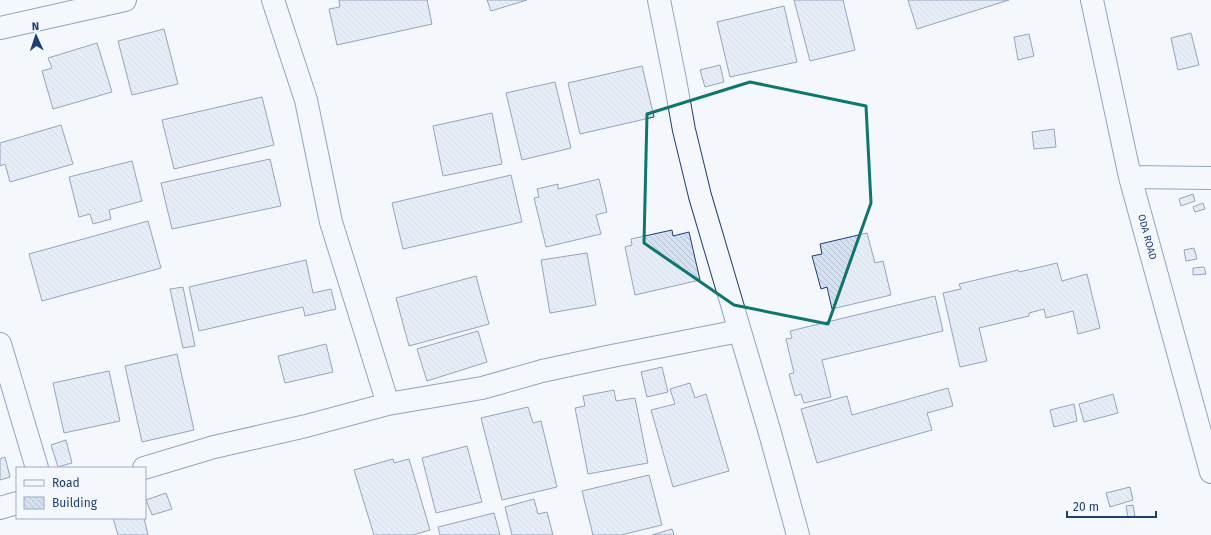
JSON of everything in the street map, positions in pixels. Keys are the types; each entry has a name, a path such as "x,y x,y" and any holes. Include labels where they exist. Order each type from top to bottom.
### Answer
{"street":[{"path":"0,28 124,0"},
{"path":"273,0 306,100 331,222 388,404"},
{"path":"659,0 689,152 700,196 798,535"},
{"name":"ODA ROAD","path":"1092,0 1130,177 1211,472"},
{"path":"1130,177 1211,178"},
{"path":"146,467 214,447 306,426 388,404 482,388 607,357 739,331"},
{"path":"0,344 37,467"},
{"path":"0,508 16,503"}],"highlighted area":[{"path":"750,82 866,106 871,203 828,324 734,305 644,243 647,114"}],"building":[{"path":"339,0 427,0 432,24 337,45 329,9 340,7"},
{"path":"487,0 527,0 491,11"},
{"path":"794,0 843,0 855,50 810,61"},
{"path":"908,0 1009,0 917,29"},
{"path":"784,6 797,62 730,77 717,22"},
{"path":"164,29 178,84 132,95 118,41"},
{"path":"1191,33 1199,65 1178,70 1171,38"},
{"path":"1029,34 1034,56 1018,60 1014,37"},
{"path":"97,43 112,92 53,109 42,71 52,68 48,58"},
{"path":"720,65 724,82 705,87 700,70"},
{"path":"642,66 654,117 580,134 568,83"},
{"path":"555,82 571,148 522,160 506,93"},
{"path":"262,97 274,145 174,169 162,120"},
{"path":"492,113 502,164 443,176 433,126"},
{"path":"61,125 73,164 10,182 5,164 0,166 0,143"},
{"path":"1054,129 1056,147 1034,149 1032,132"},
{"path":"270,159 281,206 172,229 161,183"},
{"path":"132,161 142,201 109,210 111,219 93,224 90,214 79,217 69,177"},
{"path":"511,175 522,222 403,249 392,203"},
{"path":"599,179 607,212 596,215 601,234 546,247 534,198 539,197 537,189 558,184 558,189"},
{"path":"1193,194 1195,201 1181,206 1179,199"},
{"path":"1203,203 1205,209 1195,212 1193,207"},
{"path":"148,221 161,268 42,301 29,254"},
{"path":"672,230 673,236 689,232 700,280 635,295 625,247 632,245 631,239"},
{"path":"867,233 875,263 883,261 891,295 832,309 827,287 821,289 812,256 822,254 820,244"},
{"path":"1194,248 1197,259 1186,261 1184,250"},
{"path":"587,253 596,305 550,313 541,260"},
{"path":"306,260 313,293 331,289 336,309 305,316 303,307 199,331 189,287"},
{"path":"1057,263 1062,281 1087,274 1100,328 1078,334 1073,311 1046,318 1044,309 1029,313 1029,316 979,328 987,361 960,367 943,293 961,289 959,284 1018,270 1019,272"},
{"path":"1204,267 1206,274 1193,275 1193,268"},
{"path":"476,276 489,324 409,346 396,298"},
{"path":"183,287 195,346 183,348 170,289"},
{"path":"935,296 943,331 822,360 831,397 804,403 801,394 795,396 789,374 794,373 786,339 792,338 790,331"},
{"path":"478,331 487,362 427,381 417,349"},
{"path":"326,344 333,372 285,383 278,356"},
{"path":"177,354 194,430 142,442 125,366"},
{"path":"662,367 668,392 647,397 641,372"},
{"path":"109,371 120,421 64,433 53,383"},
{"path":"690,383 695,398 706,394 729,471 673,487 651,410 675,404 670,389"},
{"path":"948,388 953,406 927,413 932,430 817,463 801,409 847,396 852,415"},
{"path":"614,390 616,401 635,398 648,463 588,474 575,408 585,406 583,396"},
{"path":"1113,394 1118,413 1084,422 1079,404"},
{"path":"1074,404 1077,421 1054,427 1050,410"},
{"path":"528,407 533,423 541,421 557,487 502,500 481,418"},
{"path":"66,440 72,463 58,467 51,445"},
{"path":"467,446 482,502 436,513 422,458"},
{"path":"5,457 10,477 0,480 0,459"},
{"path":"393,459 394,463 409,459 430,530 413,535 374,535 354,470"},
{"path":"649,475 662,525 621,535 593,535 582,491"},
{"path":"1130,487 1133,500 1110,507 1106,493"},
{"path":"166,493 172,509 152,515 146,500"},
{"path":"534,499 538,514 547,512 553,535 512,535 505,507"},
{"path":"1133,505 1135,516 1128,517 1126,506"},
{"path":"494,513 500,535 440,535 438,527"},
{"path":"113,519 144,519 148,535 118,535"},
{"path":"672,529 674,535 652,535"}]}
